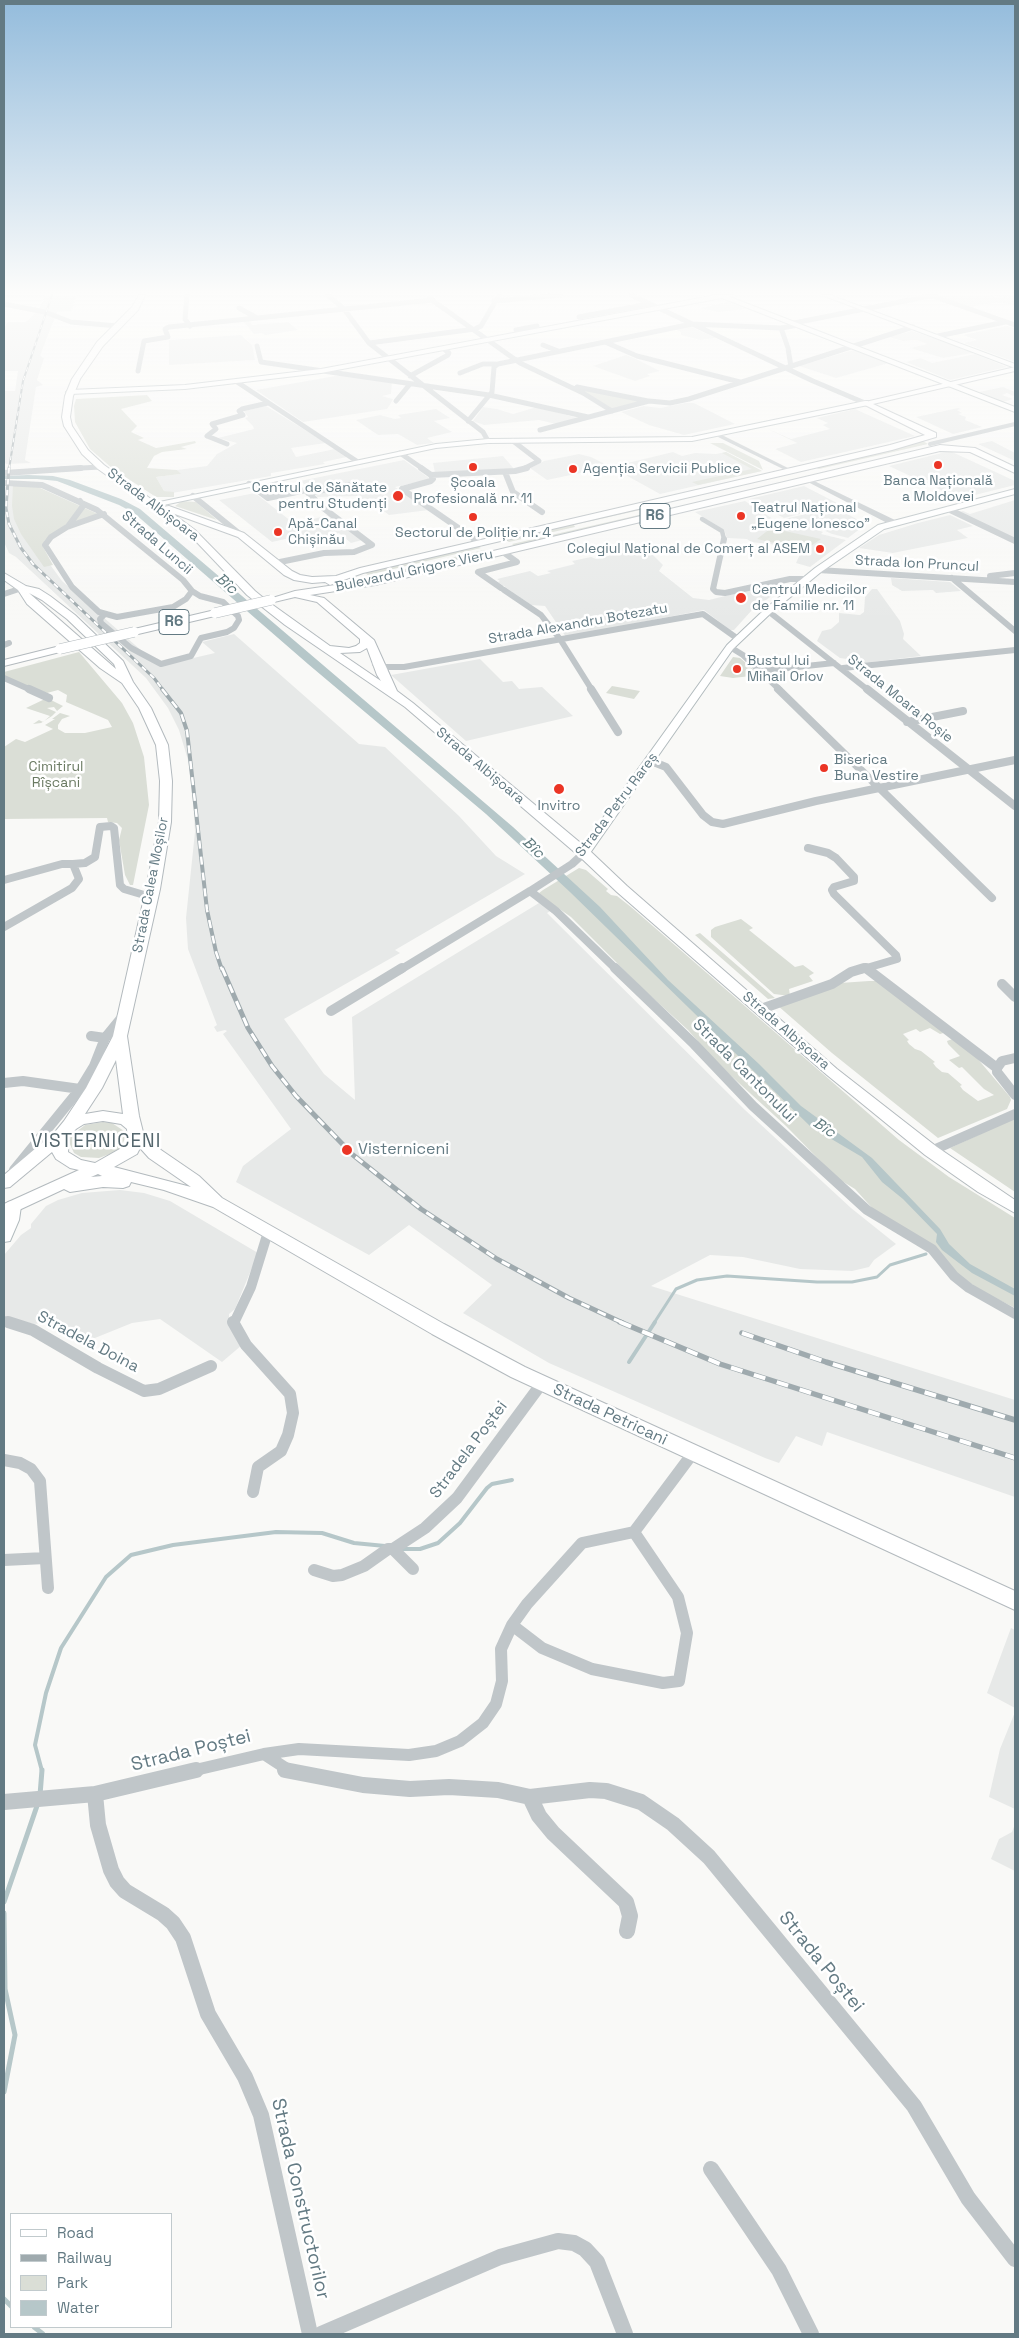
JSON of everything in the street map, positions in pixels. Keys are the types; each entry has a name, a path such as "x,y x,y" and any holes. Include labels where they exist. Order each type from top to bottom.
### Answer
{"main road":[{"name":"Strada Albișoara","path":"67,404 68,426 85,452 101,467 192,532 257,598 289,623 394,693 584,852 622,888 832,1072 931,1150 984,1188 1015,1207"},
{"path":"154,504 452,444 488,441 683,440 718,435 860,404"},
{"name":"Bulevardul Grigore Vieru","path":"293,594 360,571 933,436 932,433 867,404"},
{"path":"1000,404 1015,410"},
{"name":"Bulevardul Grigore Vieru","path":"293,594 375,582 940,448 972,450 1015,470"},
{"name":"Strada Petru Rareș","path":"584,852 734,643 768,611 818,570 876,530 894,523 1015,492"},
{"path":"154,504 190,514 245,538 288,573 297,584 293,594 316,599 331,608 372,645 379,664 394,693"},
{"path":"207,547 218,539 245,538"},
{"path":"483,542 503,552"},
{"path":"288,573 307,580 343,577"},
{"name":"Strada Calea Moșilor","path":"4,576 23,588 35,591 46,598 71,617 119,663 128,682 145,708 162,745 166,781 165,822 151,897 125,1013 113,1037"},
{"path":"331,608 327,600 330,596 355,585"},
{"name":"Strada Calea Moșilor","path":"23,588 24,594 31,602 104,666 128,682"},
{"name":"R6","path":"4,663 293,594"},
{"path":"31,602 46,598"},
{"path":"329,649 357,650 364,645 365,638"},
{"path":"4,1237 8,1229 9,1208 123,1157 136,1142 135,1130 113,1037"},
{"path":"95,1168 76,1164 62,1155 58,1149 66,1131 102,1076 113,1037"},
{"path":"5,1182 66,1131 86,1118 103,1116 120,1118 135,1130"},
{"name":"Strada Petricani","path":"135,1130 155,1154 193,1180 219,1203 438,1329 542,1383 1015,1601"},
{"name":"Strada Petricani","path":"95,1168 152,1181 219,1203"},
{"path":"45,1191 103,1181 152,1181"}],"street":[{"path":"227,444 207,436 216,429 212,424 242,415 239,411 242,409 263,404"},
{"path":"270,404 358,462"},
{"path":"446,404 486,436 488,441"},
{"path":"468,421 482,404"},
{"path":"529,404 589,418"},
{"path":"600,404 612,411"},
{"path":"540,430 638,404"},
{"path":"930,444 1015,424"},
{"path":"718,435 789,470"},
{"path":"400,453 431,475 505,472 526,469 539,462 513,441"},
{"path":"4,472 101,467"},
{"path":"505,472 513,492 542,512"},
{"path":"431,475 433,479 431,481 402,489 483,542"},
{"path":"808,480 894,523"},
{"name":"Strada Luncii","path":"4,483 36,484 80,501 104,514 183,580 192,591 200,596 223,602 238,616 239,620 234,628 227,632 200,638 191,656 161,664 154,662 131,648 102,623 100,620 104,615"},
{"path":"249,484 268,498 348,485"},
{"name":"Bulevardul Grigore Vieru","path":"275,563 319,554 354,552 372,545 322,507 307,492"},
{"path":"194,496 245,538"},
{"path":"67,528 82,506 80,501"},
{"path":"948,509 1015,541"},
{"name":"Strada Luncii","path":"104,514 67,528 48,540 46,548 72,587 104,615 122,616 173,607 186,599 192,591"},
{"path":"702,519 722,531 724,538 713,588 719,592 790,579 808,579"},
{"path":"503,552 517,562 478,572 541,615 561,640 618,732"},
{"name":"Strada Ion Pruncul","path":"818,570 1015,582"},
{"path":"982,580 1015,572"},
{"path":"952,578 1015,631"},
{"path":"4,594 23,588"},
{"name":"Strada Moara Roșie","path":"768,611 843,668 907,722 1015,806"},
{"name":"Strada Alexandru Botezatu","path":"414,666 704,614 992,898"},
{"path":"843,668 1015,650"},
{"path":"760,671 834,663"},
{"path":"379,664 414,666"},
{"path":"379,664 395,668 414,666"},
{"path":"4,678 49,698"},
{"path":"907,722 963,711"},
{"path":"651,760 666,767 703,815 717,824 816,801 1015,760"},
{"path":"4,880 53,865 85,863 95,857 97,853 100,827 111,826 114,828 120,885 124,889 151,897"},
{"path":"761,1009 832,984 851,972 896,960 898,957 834,894 832,890 834,887 854,881 854,877 836,858 808,848"},
{"name":"Strada Petru Rareș","path":"331,1010 530,891 572,864 584,852"},
{"path":"4,927 76,885 79,879 73,864"},
{"name":"Strada Cantonului","path":"530,891 556,911 694,1044 753,1106 867,1210 932,1250 969,1288 1015,1314"},
{"path":"866,968 997,1068 997,1072 1015,1095"},
{"path":"1002,984 1015,997"},
{"path":"91,1036 113,1037"},
{"path":"5,1182 80,1089 113,1037"},
{"path":"997,1068 1002,1061 1015,1058"},
{"path":"4,1082 22,1081 80,1089"},
{"path":"931,1150 1015,1114"},
{"path":"253,1492 258,1467 281,1451 288,1435 293,1413 290,1394 246,1346 233,1322 251,1287 268,1232"},
{"name":"Stradela Doina","path":"4,1321 32,1330 98,1368 144,1391 159,1389 211,1366"},
{"name":"Stradela Poștei","path":"314,1570 333,1576 342,1575 364,1566 384,1551 393,1549 426,1528 457,1498 542,1383"},
{"path":"264,1754 281,1750 299,1749 379,1755 409,1755 448,1748 476,1729 488,1717 496,1704 502,1681 501,1649 512,1625 527,1604 582,1543 634,1532 693,1453"},
{"path":"4,1460 31,1469 40,1481 48,1588"},
{"path":"512,1625 542,1648 592,1668 663,1683 679,1681 687,1633 678,1597 634,1532"},
{"path":"393,1549 413,1569"},
{"path":"4,1560 45,1558"},
{"name":"Strada Poștei","path":"4,1802 95,1794 264,1754 286,1770 321,1779 410,1789 498,1790 530,1797 590,1790 624,1795 654,1809 709,1856 914,2106 968,2198 1015,2258"},
{"name":"Strada Constructorilor","path":"95,1794 102,1841 114,1876 126,1891 163,1914 173,1923 183,1938 208,2014 244,2077 262,2115 310,2334"},
{"path":"530,1797 539,1816 553,1833 626,1902 630,1910 627,1931"},
{"path":"711,2170 779,2270 798,2304 811,2334"},
{"path":"321,2334 500,2257 534,2246 558,2241 574,2243 585,2249 597,2262 625,2334"}],"shaded area":[{"path":"4,404 33,404 25,460 31,463 6,464 4,461"},
{"path":"277,404 390,404 387,409 303,422"},
{"path":"679,404 696,404 735,424 684,435 649,425 621,412 644,406 660,408"},
{"path":"266,406 326,443 291,448 296,457 335,449 347,457 323,462 325,464 271,473 271,476 172,493 164,491 156,477 180,474 177,470 207,466 217,454 237,443 218,438 254,429 245,418 248,417 244,411"},
{"path":"483,407 513,414 537,407 578,418 556,424 539,420 484,425 473,421"},
{"path":"958,408 961,409 957,410 962,413 958,414 966,417 965,420 982,427 953,434 916,417"},
{"path":"436,409 450,418 434,421 452,432 427,438 434,443 417,445 398,434 378,435 356,420 380,415 395,419 401,418 398,415"},
{"path":"855,409 915,436 801,462 775,449 797,443 768,429 791,439 830,429 823,425 828,423 817,418"},
{"path":"992,441 1015,453 1015,461 978,444"},
{"path":"950,451 1015,481 1015,485 959,499 927,483 929,480 919,480 889,466"},
{"path":"673,452 682,456 695,453 716,454 726,452 762,471 660,494 611,467"},
{"name":"Agenția Servicii Publice","path":"579,454 591,457 607,465 603,468 607,471 593,474 585,472 547,480 530,468 544,461"},
{"name":"Școala Profesională nr. 11","path":"503,456 515,470 435,473 433,463"},
{"path":"404,460 429,478 395,487 429,510 389,515 377,506 371,508 359,496 317,497 314,491 300,481"},
{"path":"28,486 46,559 62,581 159,666 215,653 202,642 234,634 359,744 385,747 459,816 496,856 525,874 395,950 400,953 284,1019 324,1074 355,1100 352,1017 539,903 552,910 547,913 745,1110 851,1208 896,1244 874,1260 869,1267 852,1271 800,1269 743,1257 710,1255 651,1286 1015,1400 1015,1497 827,1432 822,1446 796,1436 779,1463 765,1458 549,1363 463,1313 492,1285 409,1225 369,1255 236,1182 243,1166 291,1129 223,1034 227,1031 217,1032 214,1027 217,1025 188,949 186,918 195,832 192,783 188,760 179,730 168,708 146,678 16,557 9,553 4,542 4,487"},
{"path":"804,486 839,504 784,518 749,499"},
{"path":"255,493 296,525 305,524 313,519 329,515 362,540 351,543 339,533 309,540 294,537 272,542 219,500"},
{"path":"1015,500 1015,540 957,512 963,511 970,514"},
{"path":"745,501 787,528 803,524 823,532 821,534 846,540 810,567 796,563 801,552 786,546 751,542 747,539 727,538 724,530 695,512"},
{"path":"834,507 865,525 848,538 832,534 805,522 795,524 785,519"},
{"path":"950,515 973,526 957,530 968,538 893,553 859,548 879,535"},
{"path":"620,553 653,555 663,565 659,571 693,598 709,600 765,586 780,590 752,610 734,630 730,630 704,610 566,637 545,606 531,605 498,582 500,581 497,579 530,571 538,576 551,573 547,571 575,564 572,561 591,557 596,559"},
{"path":"891,578 950,582 961,591 936,593 933,590 902,591 892,585"},
{"path":"872,589 877,589 900,621 904,634 903,639 921,656 855,664 854,660 840,658 817,641 822,631 831,629 839,622 839,613 860,615 864,612 865,597"},
{"path":"480,659 503,682 512,681 519,689 542,687 573,716 466,741 391,675"},
{"path":"120,1190 144,1193 170,1201 258,1253 235,1309 229,1314 229,1320 242,1345 222,1362 160,1319 132,1323 85,1342 43,1323 33,1324 4,1316 4,1255 21,1235 31,1228 31,1224 46,1206 58,1200 82,1193"},
{"path":"1011,1628 1015,1630 1015,1708 987,1693"},
{"path":"1015,1712 1015,1809 989,1797 1000,1749"},
{"path":"1015,1824 1015,1871 991,1859 999,1839 1012,1832"}],"green space":[{"path":"75,404 140,404 121,409 137,426 131,432 144,438 138,440 156,448 195,441 196,443 181,447 187,449 162,452 154,456 147,468 177,470 181,474 156,477 164,491 174,492 174,497 156,497 113,469 90,449 75,422"},
{"path":"602,404 637,404 613,411"},
{"path":"923,441 928,444 819,469 814,467"},
{"path":"710,443 723,443 759,461 763,470"},
{"path":"726,452 762,471 698,485 692,482 752,469 722,453"},
{"path":"13,485 38,487 98,514 56,532 45,540 43,547 53,565 44,567 21,534 14,519 12,506"},
{"path":"182,501 196,502 217,520 175,506"},
{"path":"655,504 658,506 574,525 575,527 509,542 504,539"},
{"path":"665,509 667,511 516,547 512,544"},
{"path":"771,528 821,539 805,550 757,539"},
{"path":"477,546 481,548 368,575 364,572"},
{"path":"484,550 488,553 374,580 371,577"},
{"name":"Cimitirul Rîșcani","path":"79,652 122,703 133,723 144,757 149,805 133,885 130,885 125,875 119,840 122,828 117,823 108,822 107,818 4,819 4,747 16,739 25,742 53,729 45,725 55,719 52,719 60,713 70,716 62,719 58,725 58,729 65,733 85,733 112,727 108,720 66,702 67,695 58,690 47,693 4,677 4,672"},
{"path":"733,657 740,658 760,675 733,678 720,676"},
{"path":"612,686 640,691 634,699 606,693"},
{"path":"47,698 63,706 57,711 54,707 47,708 56,712 44,721 50,716 26,708"},
{"path":"39,720 43,722 41,723 33,724"},
{"path":"579,868 586,870 608,889 606,891 611,895 617,896 631,907 899,1140 949,1177 1015,1218 1015,1308 978,1289 874,1210 855,1189 837,1178 786,1126 717,1063 688,1030 642,988 571,917 541,896 539,893 543,890"},
{"path":"741,919 753,928 749,930 795,967 803,965 814,973 809,976 813,981 789,989 790,996 774,994 711,937 711,930 715,927"},
{"path":"700,933 775,998 768,999 695,935"},
{"path":"877,981 947,1032 940,1034 930,1028 920,1032 916,1029 903,1034 909,1040 907,1041 909,1044 935,1062 933,1063 936,1067 942,1072 948,1073 962,1085 960,1086 963,1090 978,1101 994,1095 984,1089 962,1067 959,1068 949,1060 960,1056 947,1041 955,1038 977,1058 1010,1097 1011,1100 1007,1109 938,1138 832,1053 777,1005 840,983"},
{"path":"1015,1118 1015,1192 950,1148"},
{"path":"103,1122 112,1123 124,1131 126,1136 121,1147 115,1152 99,1158 81,1157 74,1153 69,1142 71,1136 85,1125"}],"water":[{"name":"Bîc","path":"4,476 53,476 70,480 121,499 140,509 513,827 600,907 668,980 759,1064 801,1106 872,1158 940,1229 949,1244 970,1264 1015,1289 1015,1296 972,1273 942,1250 936,1242 937,1234 903,1199 882,1182 862,1157 811,1127 570,892 486,814 308,664 134,513 119,505 57,481 4,479"}],"waterway":[{"path":"654,1323 676,1289 697,1280 727,1276 817,1282 852,1282 877,1277 890,1265 926,1254"},
{"path":"629,1362 655,1322"},
{"path":"400,1549 420,1549 438,1543 460,1523 487,1488 492,1484 512,1480"},
{"path":"42,1771 35,1745 46,1693 61,1648 106,1577 131,1555 173,1545 276,1532 322,1533 354,1543 385,1546"},
{"path":"40,1795 42,1771"},
{"path":"4,1902 38,1803"},
{"path":"4,1913 5,1989 15,2035 4,2092"},
{"path":"4,2299 10,2305"},
{"path":"35,2328 43,2334"}],"railway":[{"path":"9,469 19,404"},
{"path":"9,468 6,508 9,524 21,548 33,564 154,678 163,690"},
{"path":"162,689 181,713 187,731 207,910 222,970"},
{"path":"222,968 248,1028 272,1066 296,1096 353,1155 421,1209 497,1259 569,1298 623,1323"},
{"path":"620,1322 720,1364 1015,1458"},
{"path":"742,1333 826,1362 1015,1420"}],"place":[{"name":"Banca Națională a Moldovei","path":"938,465"},
{"name":"Școala Profesională nr. 11","path":"473,467"},
{"name":"Agenția Servicii Publice","path":"573,469"},
{"name":"Centrul de Sănătate pentru Studenți","path":"398,496"},
{"name":"Teatrul Național „Eugene Ionesco”","path":"741,516"},
{"name":"Sectorul de Poliție nr. 4","path":"473,517"},
{"name":"Apă-Canal Chișinău","path":"278,532"},
{"name":"Colegiul Național de Comerț al ASEM","path":"820,549"},
{"name":"Centrul Medicilor de Familie nr. 11","path":"741,598"},
{"name":"Bustul lui Mihail Orlov","path":"737,669"},
{"name":"Biserica Buna Vestire","path":"824,768"},
{"name":"Invitro","path":"559,789"},
{"name":"Visterniceni","path":"347,1150"}],"district":[{"name":"VISTERNICENI","path":"96,1142"}]}
